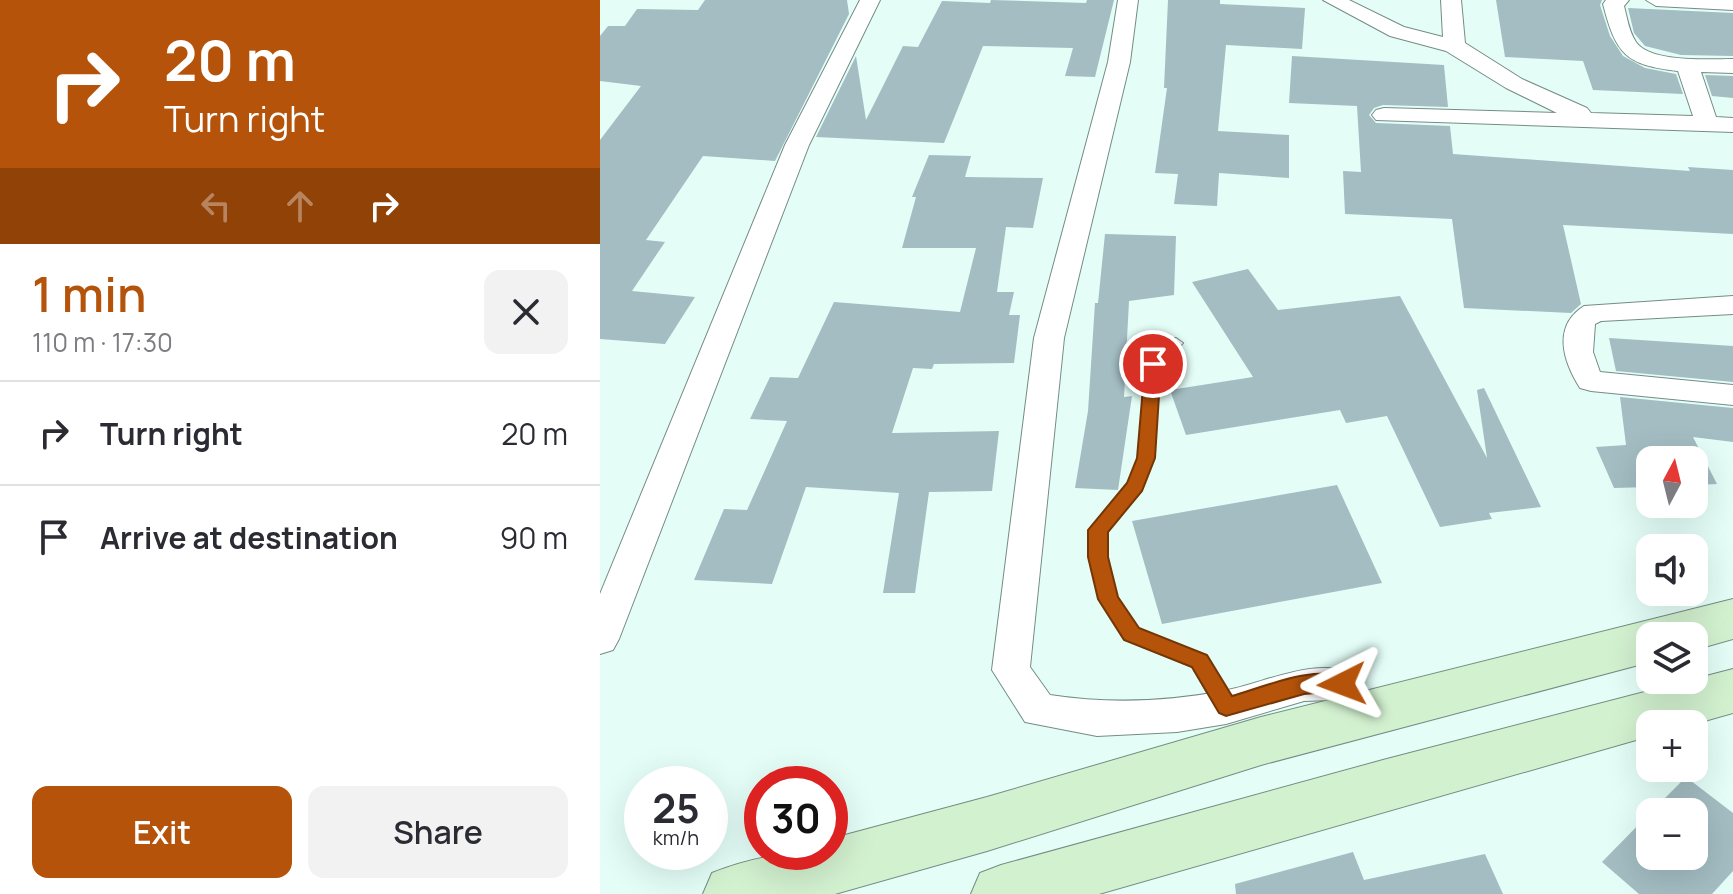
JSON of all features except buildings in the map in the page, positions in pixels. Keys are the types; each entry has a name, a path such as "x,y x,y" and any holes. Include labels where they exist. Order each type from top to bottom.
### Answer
{"main road":[{"path":"1708,626 1733,619"},
{"path":"733,894 1359,715 1636,645"},
{"path":"1001,894 1383,785 1733,691"}],"street":[{"path":"600,639 797,145 870,0"},
{"path":"1128,0 1119,62 1049,338 1011,670 1039,710 1097,719 1177,715 1226,707 1304,685 1342,684 1359,715"},
{"path":"1333,0 1397,32 1454,46 1488,70 1538,98 1593,118"},
{"path":"1451,0 1454,46"},
{"path":"1619,0 1613,4 1628,48 1652,61 1733,66"},
{"path":"1656,0 1733,4"},
{"path":"1687,64 1707,124"},
{"path":"1384,115 1498,121 1593,118 1733,125"},
{"path":"1733,305 1594,312 1582,320 1575,343 1583,370 1591,381 1733,395"}],"lane":[{"path":"1176,343 1153,364 1146,458 1135,486 1098,530 1098,557 1108,599 1131,634 1199,661 1226,707"}],"route":[{"path":"1153,364 1146,458 1135,486 1098,530 1098,557 1108,599 1131,634 1199,661 1226,707 1304,685 1342,684"}]}
